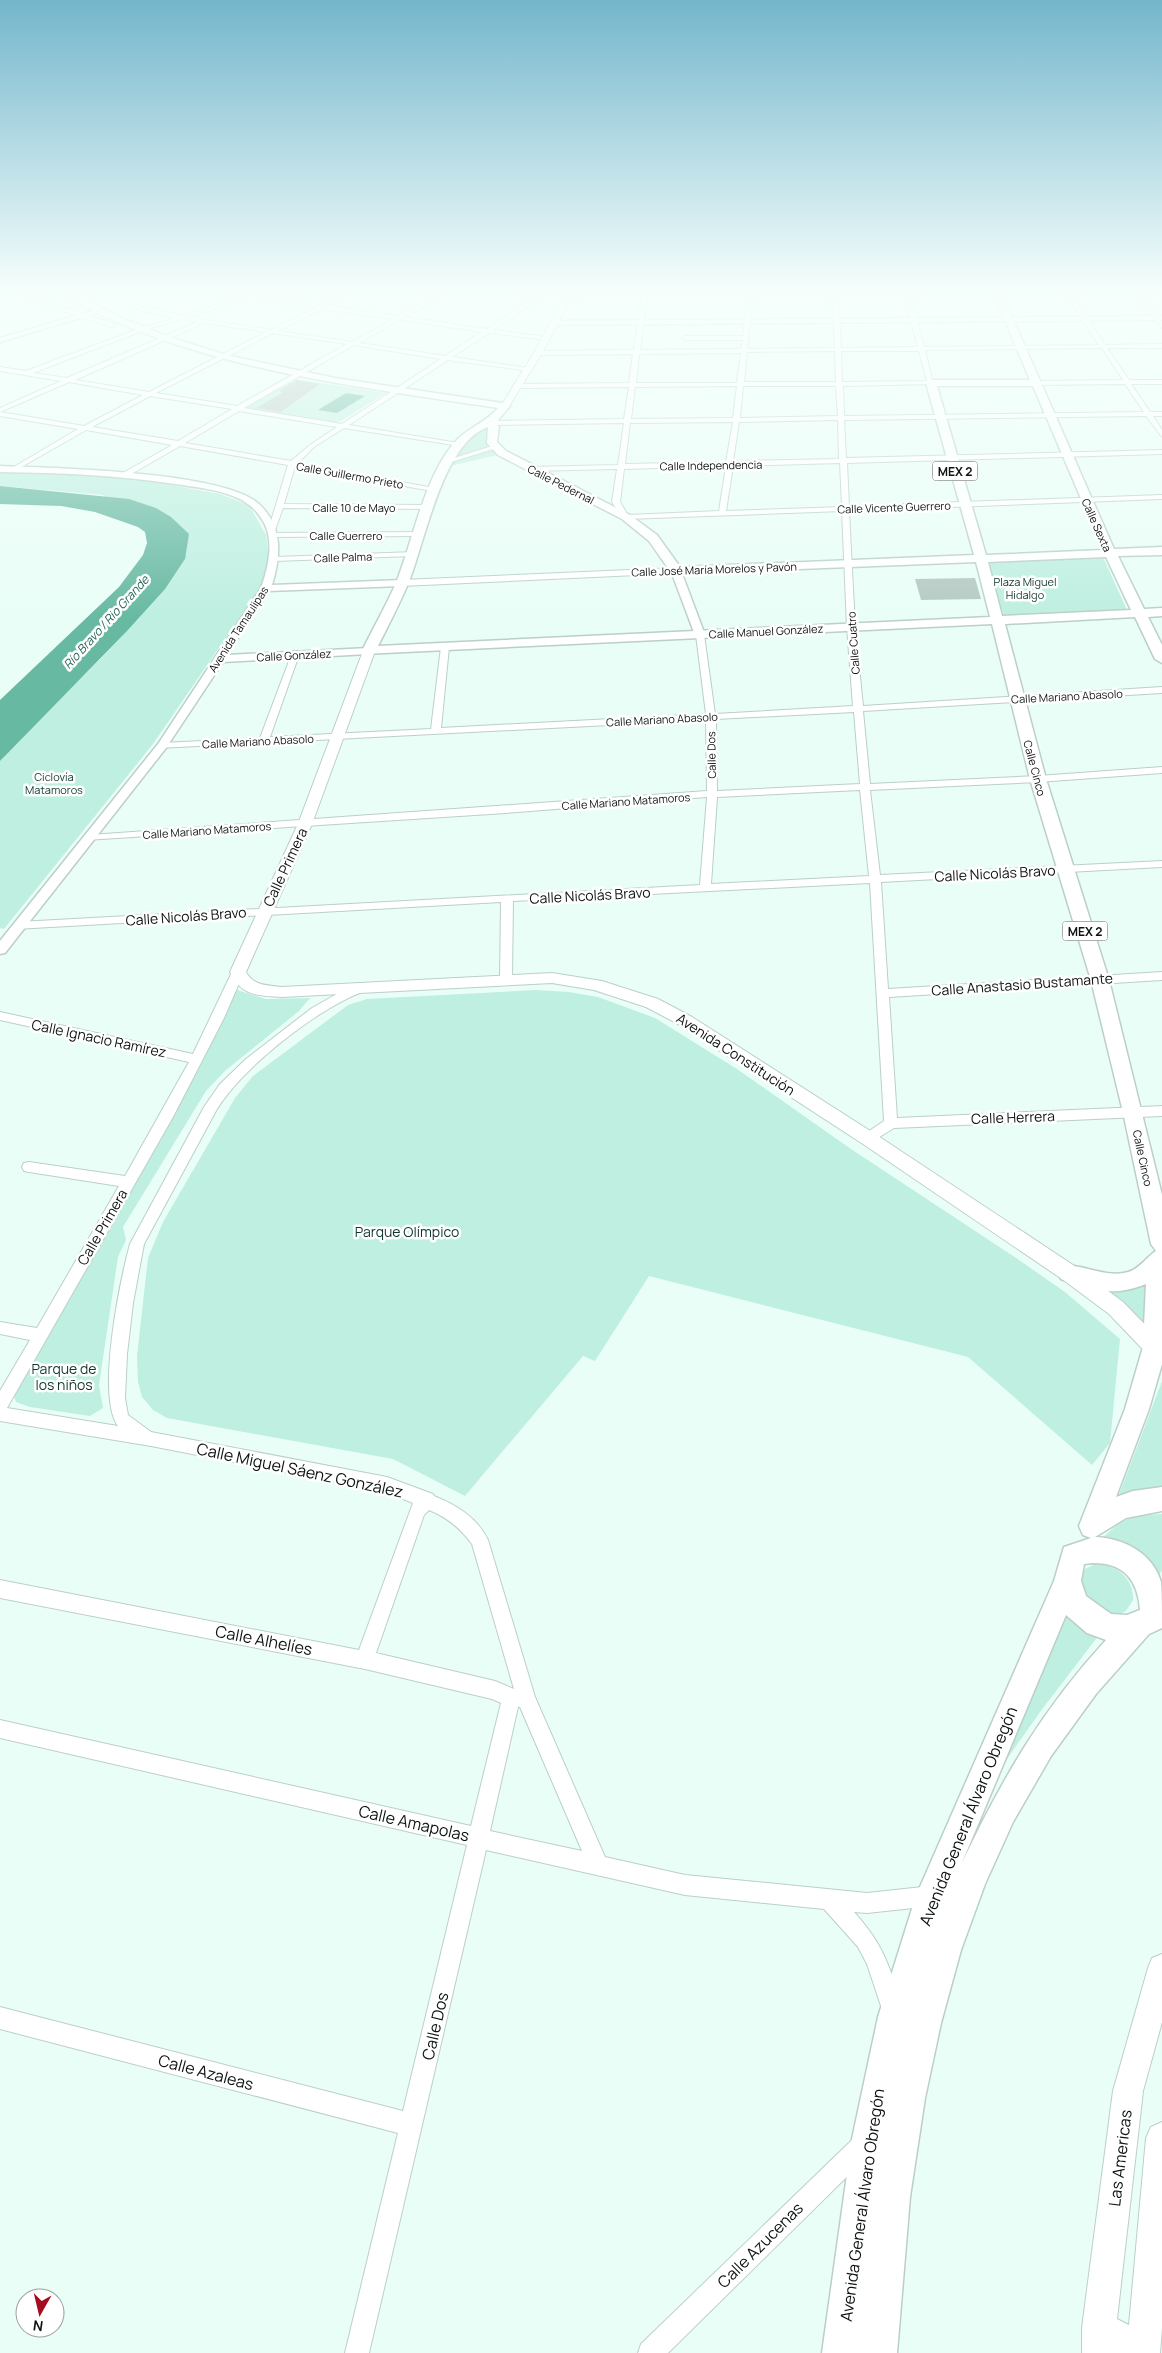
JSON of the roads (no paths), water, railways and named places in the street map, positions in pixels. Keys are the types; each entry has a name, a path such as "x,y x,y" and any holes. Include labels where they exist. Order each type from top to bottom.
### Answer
{"main road":[{"path":"464,402 503,408 507,402"},
{"name":"Calle Cinco","path":"937,402 964,505 981,558 1038,779 1100,980 1134,1112 1162,1244"},
{"name":"Calle Sexta","path":"1042,402 1110,553 1162,659"},
{"name":"Calle Primera","path":"238,972 304,824 335,737 369,652 402,583 434,490 458,445 478,426 490,423 503,408"},
{"path":"490,423 494,426 492,443 494,447"},
{"name":"Calle Pedernal","path":"494,447 530,469 626,517"},
{"name":"Calle Dos","path":"626,517 653,538 676,571"},
{"name":"Calle José María Morelos y Pavón","path":"402,583 1162,551"},
{"name":"Calle Manuel González","path":"369,652 1162,612"},
{"name":"Avenida Constitución","path":"238,972 243,982 254,989 282,992 552,978 575,981 619,992 652,1003 686,1022 868,1138 1069,1273 1116,1308 1158,1351"},
{"path":"1069,1273 1097,1282 1111,1283 1125,1282 1158,1271 1158,1351 1093,1524"},
{"name":"Avenida General Álvaro Obregón","path":"878,2353 895,2176 895,2017 945,1902 1070,1569 1093,1524 1111,1512 1133,1502 1162,1499"},
{"path":"1096,1549 1111,1551 1124,1557 1137,1566 1146,1579 1151,1592 1151,1618 1127,1629 1110,1628 1097,1623 1075,1605 1070,1569 1083,1551 1096,1549"},
{"name":"Avenida General Álvaro Obregón","path":"841,2353 870,2138 895,2082 915,2057 938,1973 945,1902 983,1846 998,1816 1044,1737 1105,1658 1151,1618"},
{"name":"Las Americas","path":"1099,2341 1128,2090 1162,1968"},
{"path":"1099,2341 1143,2351 1162,2138"}],"street":[{"path":"0,410 18,402"},
{"path":"14,470 36,454 134,402"},
{"path":"198,402 458,445"},
{"path":"126,475 248,402"},
{"path":"272,533 292,464 312,446 378,402"},
{"name":"Calle Dos","path":"626,517 616,502 630,402"},
{"path":"722,513 738,402"},
{"name":"Calle Cuatro","path":"840,402 852,627 864,786 875,878 891,1123"},
{"path":"1139,402 1162,436"},
{"name":"Calle Guillermo Prieto","path":"0,414 434,490"},
{"path":"490,423 840,420 1162,414"},
{"path":"448,461 494,447"},
{"name":"Calle Independencia","path":"530,469 1162,452"},
{"name":"Avenida Tamaulipas","path":"0,469 126,475 199,485 238,495 258,508 272,533 275,559 266,588 162,746 0,950"},
{"name":"Calle Vicente Guerrero","path":"626,517 1162,497"},
{"name":"Calle 10 de Mayo","path":"280,506 428,507"},
{"name":"Calle Guerrero","path":"272,533 419,534"},
{"name":"Calle Palma","path":"275,559 412,554"},
{"name":"Calle Dos","path":"676,571 700,635 710,716 712,794 705,889"},
{"name":"Calle José María Morelos y Pavón","path":"266,588 402,583"},
{"path":"436,731 445,647"},
{"name":"Calle González","path":"220,659 369,652"},
{"path":"264,740 296,656"},
{"name":"Calle Mariano Abasolo","path":"162,746 1162,690"},
{"name":"Calle Mariano Matamoros","path":"90,838 712,794 1038,779 1162,770"},
{"name":"Calle Nicolás Bravo","path":"19,926 264,911 1162,864"},
{"path":"506,979 507,899"},
{"name":"Calle Primera","path":"0,1406 197,1059 238,972"},
{"name":"Calle Anastasio Bustamante","path":"882,993 1162,976"},
{"path":"151,1439 126,1423 119,1413 117,1388 131,1267 137,1244 214,1102 231,1080 323,1005 358,989"},
{"name":"Calle Ignacio Ramírez","path":"0,1016 197,1059"},
{"name":"Calle Herrera","path":"891,1123 1162,1111"},
{"path":"868,1138 891,1123"},
{"path":"29,1167 128,1182"},
{"path":"0,1328 39,1335"},
{"name":"Calle Miguel Sáenz González","path":"0,1414 151,1439 387,1485 427,1499 447,1509 467,1524 479,1540 518,1698 598,1865"},
{"path":"365,1660 417,1511 427,1499"},
{"name":"Calle Alhelíes","path":"0,1588 365,1660 495,1690 518,1698"},
{"name":"Calle Dos","path":"357,2353 480,1838 518,1698"},
{"name":"Calle Amapolas","path":"0,1729 685,1885 831,1901 867,1903 945,1902"},
{"path":"831,1901 853,1924 876,1960 895,2017"},
{"name":"Calle Azaleas","path":"0,2018 412,2126"},
{"name":"Calle Azucenas","path":"650,2353 870,2138"}],"water":[{"path":"331,402 355,402 337,413 318,410"},
{"name":"Río Bravo / Rio Grande","path":"0,486 129,499 156,508 171,517 189,534 185,559 165,589 127,631 0,761 0,700 119,587 143,555 147,543 145,532 138,527 95,512 61,506 0,504"}],"park label":[{"name":"Plaza Miguel Hidalgo","path":"1025,587"},
{"name":"Ciclovía Matamoros","path":"54,782"},
{"name":"Parque Olímpico","path":"407,1231"},
{"name":"Parque de los niños","path":"64,1376"}]}
